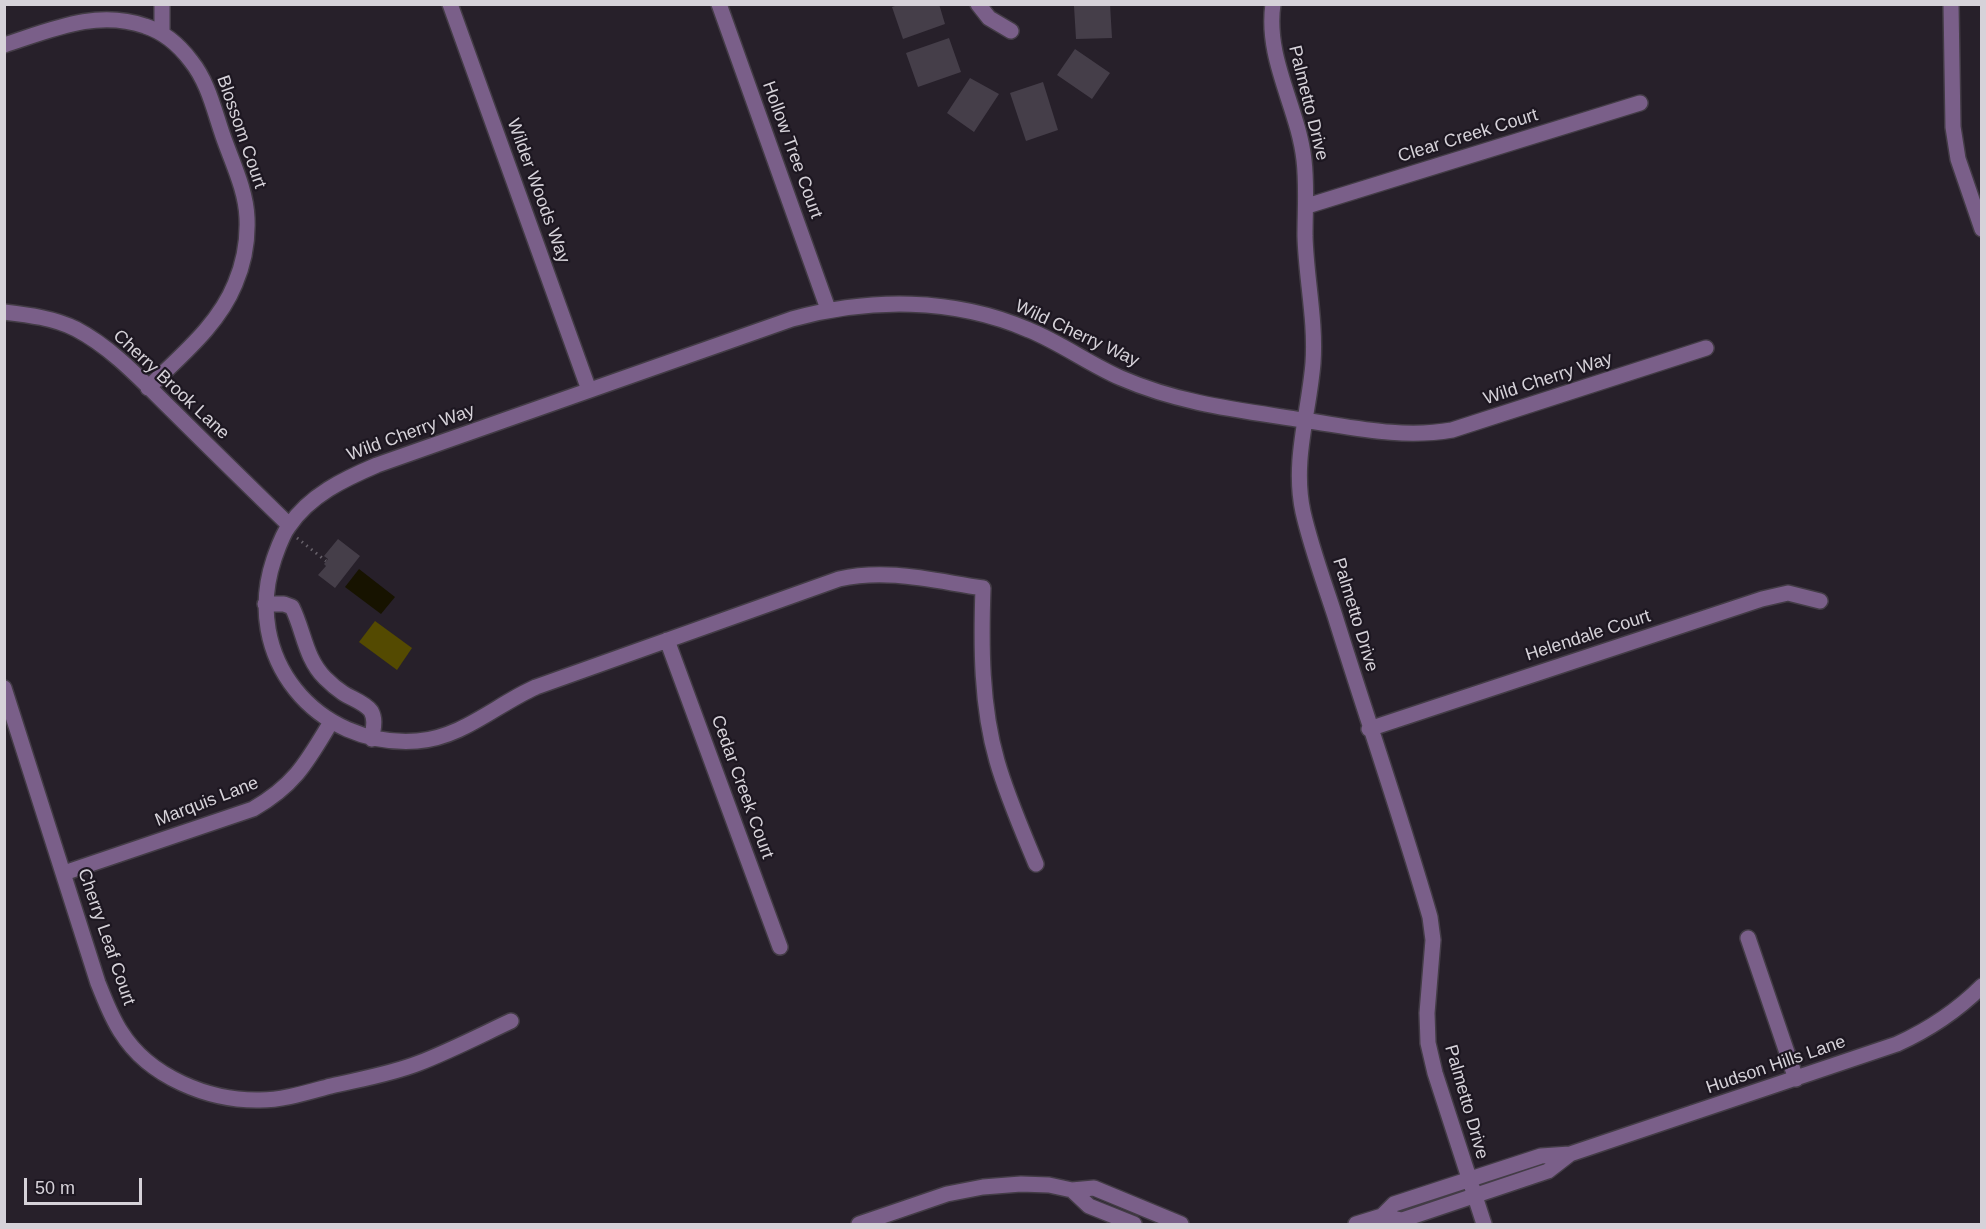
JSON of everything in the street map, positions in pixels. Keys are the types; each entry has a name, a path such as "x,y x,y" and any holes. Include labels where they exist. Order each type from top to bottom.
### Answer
{"street":[{"path":"162,4 162,33"},
{"name":"Wilder Woods Way","path":"450,4 589,390"},
{"name":"Hollow Tree Court","path":"719,4 828,309"},
{"path":"978,4 989,18 1011,31"},
{"name":"Palmetto Drive","path":"1273,4 1271,28 1275,53 1299,134 1304,159 1307,206 1305,235 1314,343 1299,461 1303,511 1369,729 1430,917 1433,940 1427,1012 1428,1043 1468,1180 1484,1224"},
{"path":"1951,4 1953,127 1958,159 1982,229"},
{"name":"Blossom Court","path":"4,45 106,12 162,33 181,48 204,80 242,190 247,215 247,239 236,284 225,305 210,326 148,388"},
{"name":"Clear Creek Court","path":"1307,206 1640,103"},
{"name":"Wild Cherry Way","path":"1036,864 997,760 989,725 981,632 983,588 907,575 858,575 839,579 536,687 508,700 465,727 440,736 419,741 372,739 349,732 313,709 285,674 274,653 265,604 270,571 279,545 321,494 345,478 589,390 792,319 828,309 889,304 928,305 971,311 1026,328 1120,377 1168,396 1226,408 1390,433 1432,434 1473,424 1706,348"},
{"name":"Cherry Brook Lane","path":"4,312 48,319 94,339 112,353 292,531"},
{"name":"Helendale Court","path":"1369,729 1762,599 1788,593 1820,601"},
{"path":"265,604 284,604 292,607 303,641 324,678 370,711 375,721 372,739"},
{"name":"Cedar Creek Court","path":"667,640 780,947"},
{"name":"Cherry Leaf Court","path":"4,688 98,983 109,1011 122,1034 156,1068 204,1092 232,1098 261,1100 291,1096 405,1068 511,1021"},
{"name":"Marquis Lane","path":"64,873 231,817 264,803 292,781 306,764 331,722"},
{"path":"1748,938 1797,1079"},
{"name":"Hudson Hills Lane","path":"1356,1224 1382,1216 1394,1204 1541,1156 1569,1154 1897,1044 1926,1031 1963,1006 1982,986"},
{"name":"Hudson Hills Lane","path":"1382,1216 1402,1220 1548,1171 1569,1154"},
{"path":"859,1224 947,1194 983,1187 1021,1184 1048,1185 1072,1190 1094,1188 1181,1224"},
{"path":"1072,1190 1089,1206 1134,1224"}],"path":[{"path":"292,531 326,561"}],"shaded area":[{"path":"359,569 395,597 381,614 345,587"},
{"path":"375,621 412,648 397,670 359,642"}],"building":[{"path":"901,4 939,4 945,24 903,39 892,7"},
{"path":"1110,4 1112,38 1076,39 1074,6"},
{"path":"949,38 961,72 918,87 906,53"},
{"path":"1075,49 1110,73 1092,99 1057,75"},
{"path":"970,78 999,94 974,132 947,113"},
{"path":"1043,82 1058,130 1026,141 1010,93"},
{"path":"338,539 360,556 335,588 318,575 326,566 324,564 328,559 324,556"}]}
